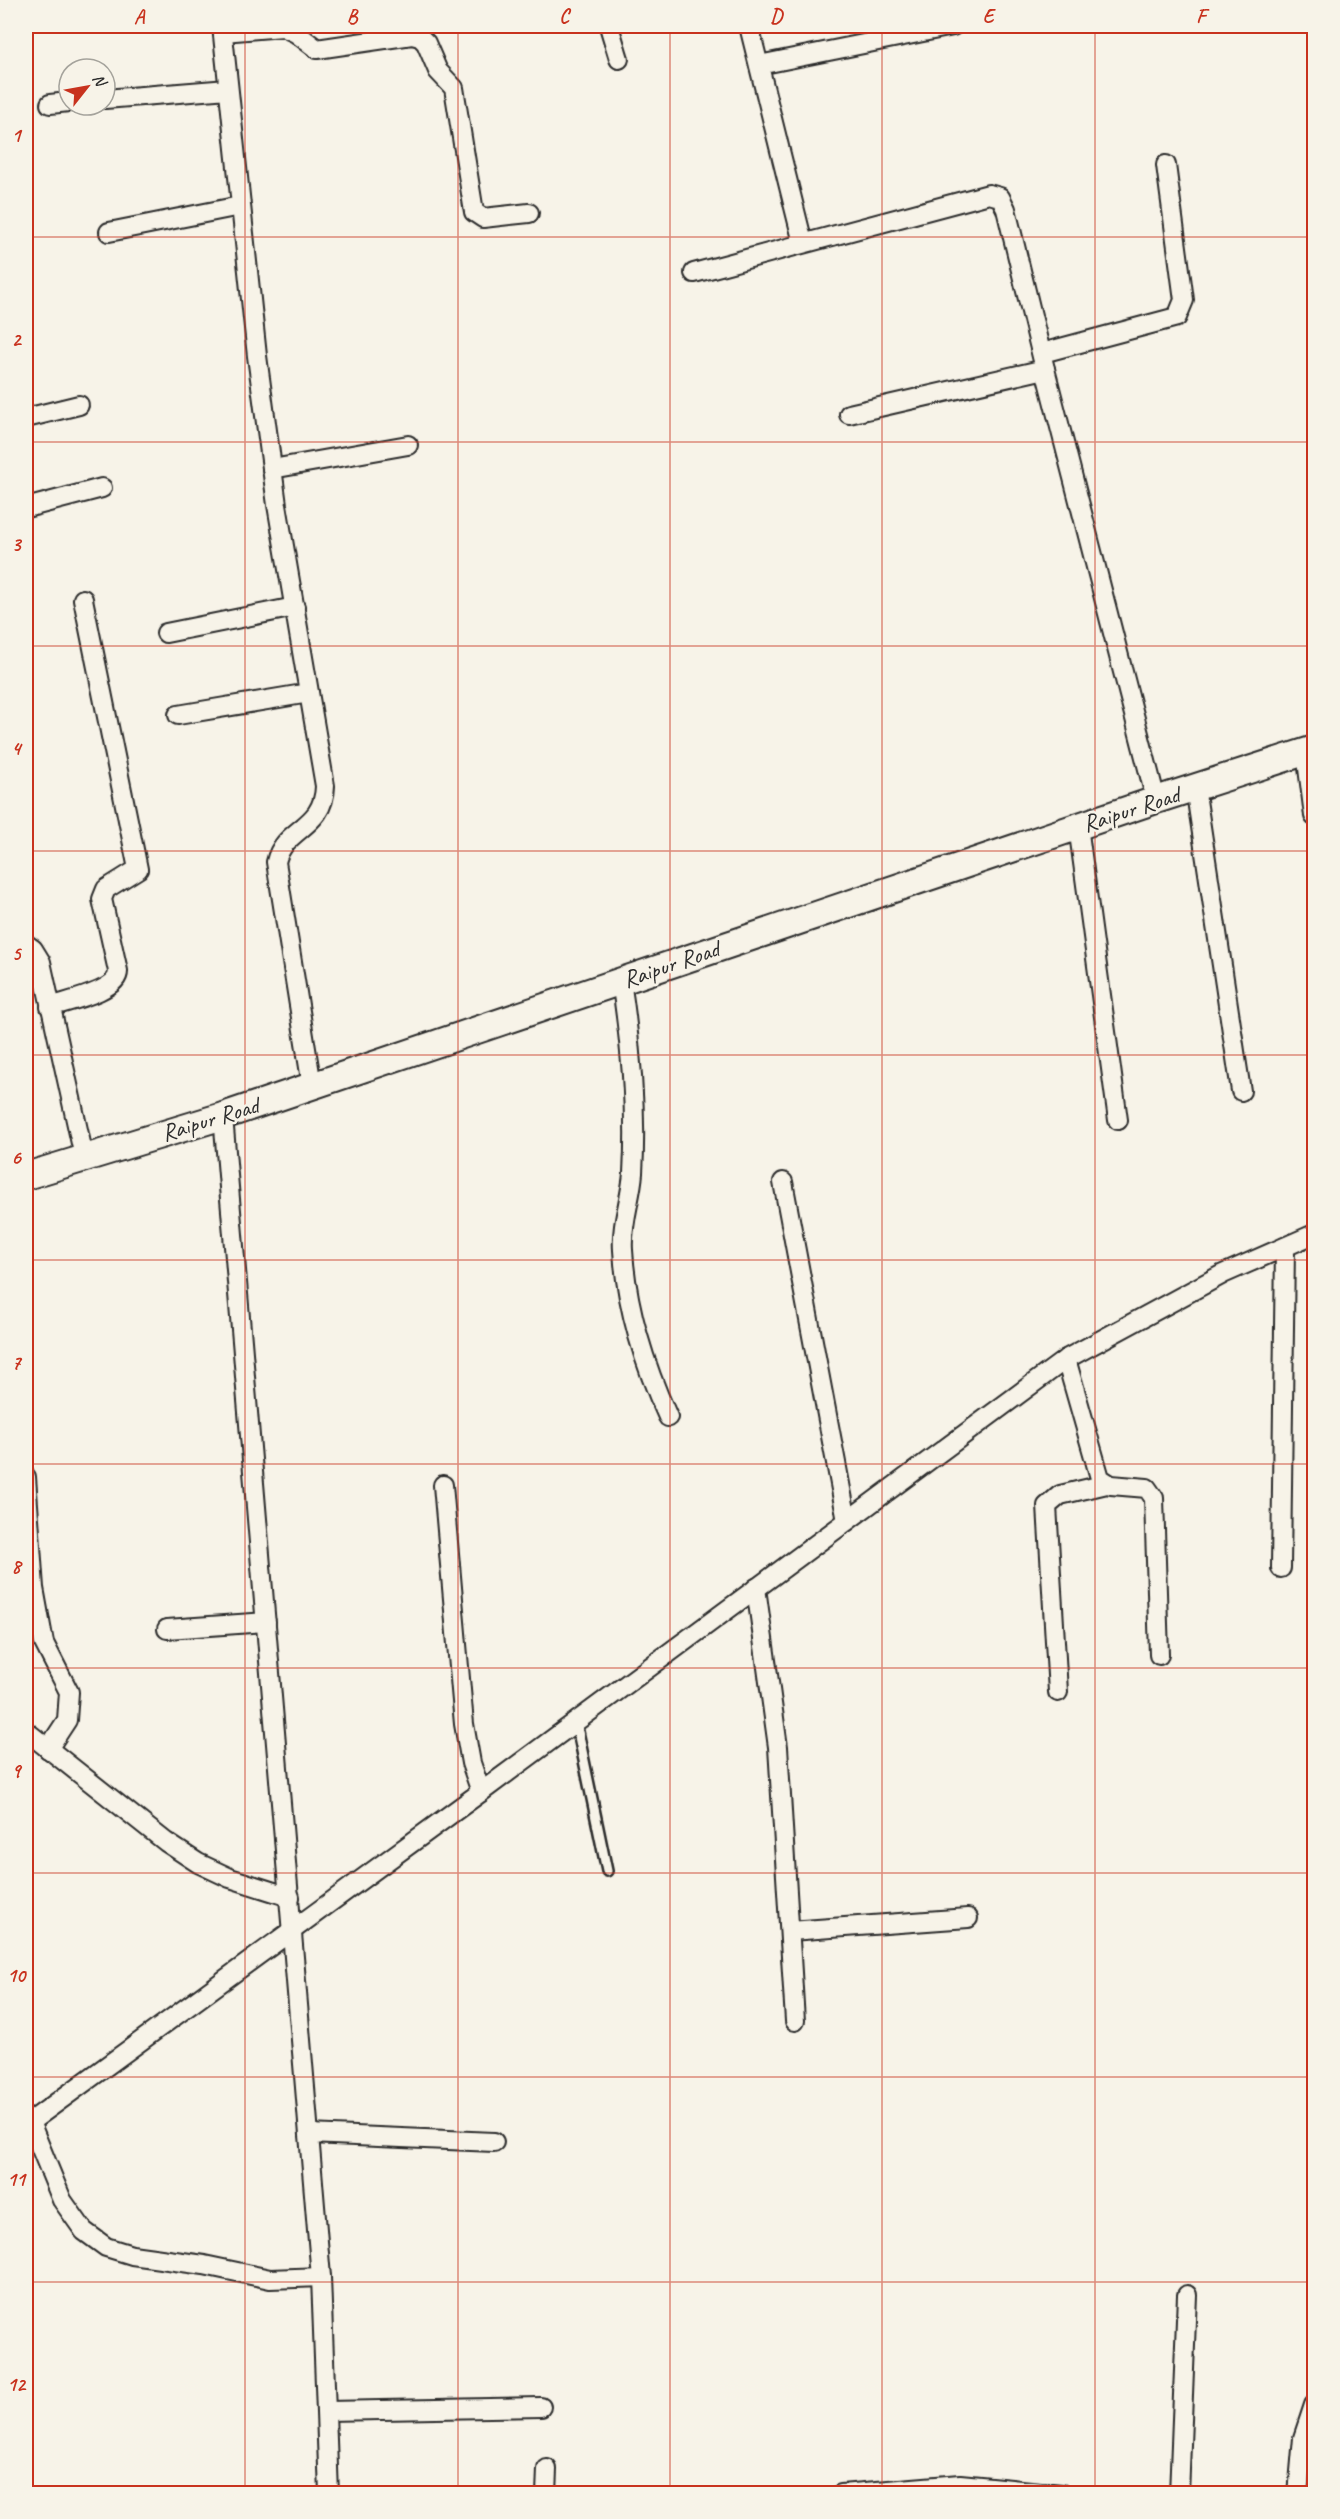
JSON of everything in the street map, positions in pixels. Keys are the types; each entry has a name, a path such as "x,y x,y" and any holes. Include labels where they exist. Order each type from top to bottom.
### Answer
{"main road":[{"name":"Raipur Road","path":"26,1176 223,1116 1155,800 1310,750"}],"street":[{"path":"609,26 619,59"},
{"path":"749,26 803,243"},
{"path":"759,65 954,26"},
{"path":"312,1086 276,871 281,847 323,806 325,786 272,469 240,206 222,29 283,27 296,33 317,49 412,35 420,37 426,43 438,71 454,88 474,212 483,218 529,213"},
{"path":"117,98 228,89"},
{"path":"50,104 57,103"},
{"path":"849,414 1043,361 1178,317 1184,300 1166,165"},
{"path":"694,273 994,194 1000,197 1006,209 1155,800"},
{"path":"109,232 240,206"},
{"path":"26,418 79,405"},
{"path":"272,469 408,445"},
{"path":"26,508 102,488"},
{"path":"50,1007 107,987 116,981 118,971 102,899 106,889 135,874 138,865 82,599"},
{"path":"166,633 295,607"},
{"path":"178,715 309,693"},
{"path":"1310,750 1314,816"},
{"path":"1196,787 1241,1091"},
{"path":"1078,826 1118,1120"},
{"path":"26,944 33,949 41,962 84,1157"},
{"path":"621,981 634,1074 633,1175 625,1220 623,1253 646,1365 668,1418"},
{"path":"223,1116 321,2277 328,2493"},
{"path":"783,1182 847,1521"},
{"path":"321,2277 270,2279 214,2266 132,2255 106,2247 84,2231 62,2200 28,2124 1066,1359 1223,1274 1314,1234"},
{"path":"1281,1568 1285,1247"},
{"path":"1066,1359 1096,1469 1100,1478 1107,1484"},
{"path":"26,1477 34,1588 44,1643 69,1692 67,1720 48,1749"},
{"path":"1058,1692 1047,1506 1060,1495 1107,1484 1147,1488 1154,1498 1159,1655"},
{"path":"443,1485 464,1724 471,1763 481,1792"},
{"path":"756,1588 778,1747 795,2022"},
{"path":"167,1629 266,1622"},
{"path":"26,1731 166,1842 198,1863 230,1878 290,1897"},
{"path":"790,1931 968,1918"},
{"path":"309,2134 494,2142"},
{"path":"1179,2493 1187,2295"},
{"path":"1298,2493 1303,2438 1314,2405"},
{"path":"327,2411 541,2407"},
{"path":"546,2493 547,2469"},
{"path":"841,2493 960,2484 1062,2493"}],"lane":[{"path":"576,1722 607,1871"}]}
